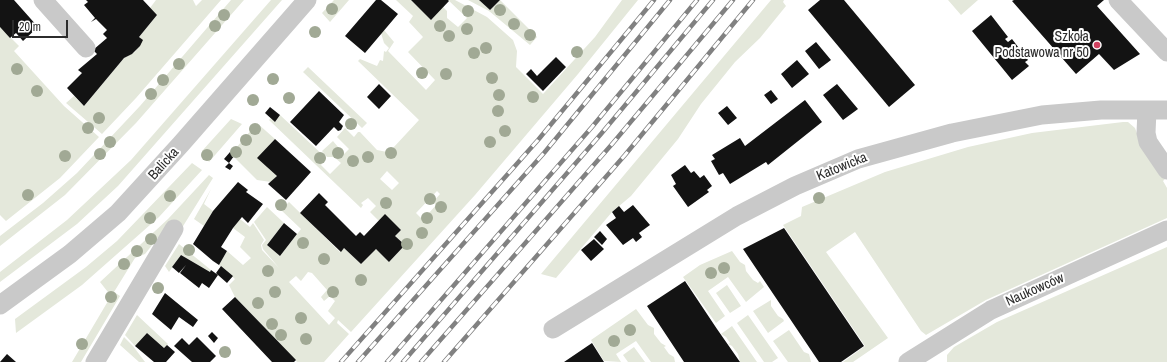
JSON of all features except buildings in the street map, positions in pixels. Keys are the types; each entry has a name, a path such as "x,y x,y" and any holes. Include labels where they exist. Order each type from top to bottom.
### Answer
{"street":[{"path":"43,0 86,48"},
{"name":"Balicka","path":"0,305 65,258 118,212 177,149 306,0"},
{"path":"1118,0 1167,52"},
{"name":"Katowicka","path":"552,329 737,216 795,186 858,159 952,132 1042,115 1101,110 1167,110"},
{"path":"1147,110 1146,133 1148,142 1167,170"},
{"path":"95,362 174,229"},
{"name":"Naukowców","path":"920,359 991,310 1167,230"}],"shaded area":[{"path":"156,0 193,0 196,6 202,0 221,0 136,98 102,134 66,103 74,96 84,106 124,58 135,52 142,40 139,37 157,15 150,8"},
{"path":"231,0 244,0 136,123 65,195 0,246 0,236 43,203 77,173 140,106"},
{"path":"271,0 282,0 118,186 77,224 0,282 0,272 67,220 131,160"},
{"path":"334,0 349,0 330,22 322,13"},
{"path":"396,0 411,0 431,19 443,7 447,11 447,18 458,27 467,18 448,0 455,0 487,17 513,40 517,51 516,67 543,94 595,37 622,0 638,0 578,74 475,195 351,332 338,320 337,323 349,334 324,362 297,362 235,297 229,285 235,279 219,265 227,251 243,265 251,258 240,247 245,237 233,228 240,219 250,227 253,223 264,240 261,245 262,250 279,268 263,249 262,245 266,240 254,222 267,207 284,223 267,245 280,256 301,229 281,210 289,202 340,252 344,248 361,264 376,249 389,262 405,245 395,236 401,230 385,215 379,221 370,212 376,206 368,198 361,203 363,205 361,208 269,120 271,118 275,122 280,115 326,158 321,165 330,174 341,163 334,157 327,157 322,151 333,141 344,154 349,149 337,137 345,128 354,137 358,132 360,132 377,150 387,152 393,148 419,120 358,61 360,59 377,66 380,60 383,61 384,51 386,52 389,48 384,43 381,33 384,30 394,42 388,51 426,90 435,80 408,52 423,37 409,22 413,16","holes":["387,171 399,183 392,190 380,179","437,191 440,194 433,202 436,205 423,220 416,213","308,272 312,273 327,290 321,297 324,301 330,296 335,301 328,311 335,318 329,325 289,282 296,276 301,281"]},
{"path":"468,0 479,0 490,10 500,0 537,37 530,45 489,11"},
{"path":"771,0 784,0 783,2 786,6 760,38 735,62 701,104 678,139 631,196 612,212 556,278 541,274"},
{"path":"948,0 978,0 961,15"},
{"path":"0,27 19,46 14,51 64,106 99,137 60,178 6,221 0,215"},
{"path":"308,67 367,123 362,128 303,72"},
{"path":"231,119 242,124 209,162 202,151"},
{"path":"1128,122 1135,128 1139,139 1165,179 1163,181 1167,188 1167,218 986,300 926,335 921,331 855,232 826,252 888,338 853,362 843,362 865,346 783,225 801,216 802,207 885,172 968,147 1032,133"},
{"path":"257,123 275,139 258,158 277,176 271,182 257,180 231,154"},
{"path":"192,163 202,170 159,217 82,285 16,333 15,319 86,267 117,241"},
{"path":"209,175 213,178 180,231 169,224 145,254 135,258 114,292 120,296 81,362 72,362 111,296 100,282 168,219"},
{"path":"211,189 204,204 213,211 204,226 194,219"},
{"path":"179,244 211,270 210,272 181,255 169,272 165,266"},
{"path":"1167,247 1167,362 947,362 947,355 954,347 997,322"},
{"path":"732,251 740,262 745,265 746,271 753,280 758,283 760,281 764,287 746,302 728,277 708,291 725,316 716,323 683,277 700,265"},
{"path":"727,285 741,306 730,313 716,293"},
{"path":"771,300 771,306 778,316 784,321 768,333 753,311"},
{"path":"636,309 648,325 654,328 654,334 661,343 666,346 664,347 669,354 674,357 675,362 651,362 636,341 616,354 621,362 604,361 591,340"},
{"path":"137,315 168,344 164,348 147,333 135,346 125,335"},
{"path":"748,315 778,358 772,362 764,362 737,323"},
{"path":"732,326 757,362 740,362 738,354 732,346 728,344 730,343 726,337 721,334"},
{"path":"789,330 804,352 809,354 811,362 788,362 773,341"},
{"path":"124,337 145,362 139,362 120,345"},
{"path":"634,347 645,362 628,362 623,355"}],"railway":[{"path":"341,362 538,140 654,0"},
{"path":"358,362 544,153 670,0"},
{"path":"387,362 592,127 697,0"},
{"path":"403,362 601,134 713,0"},
{"path":"421,362 613,143 733,0"},
{"path":"444,362 625,155 753,0"}],"place":[{"name":"Szkoła Podstawowa nr 50","path":"1097,45"}]}
